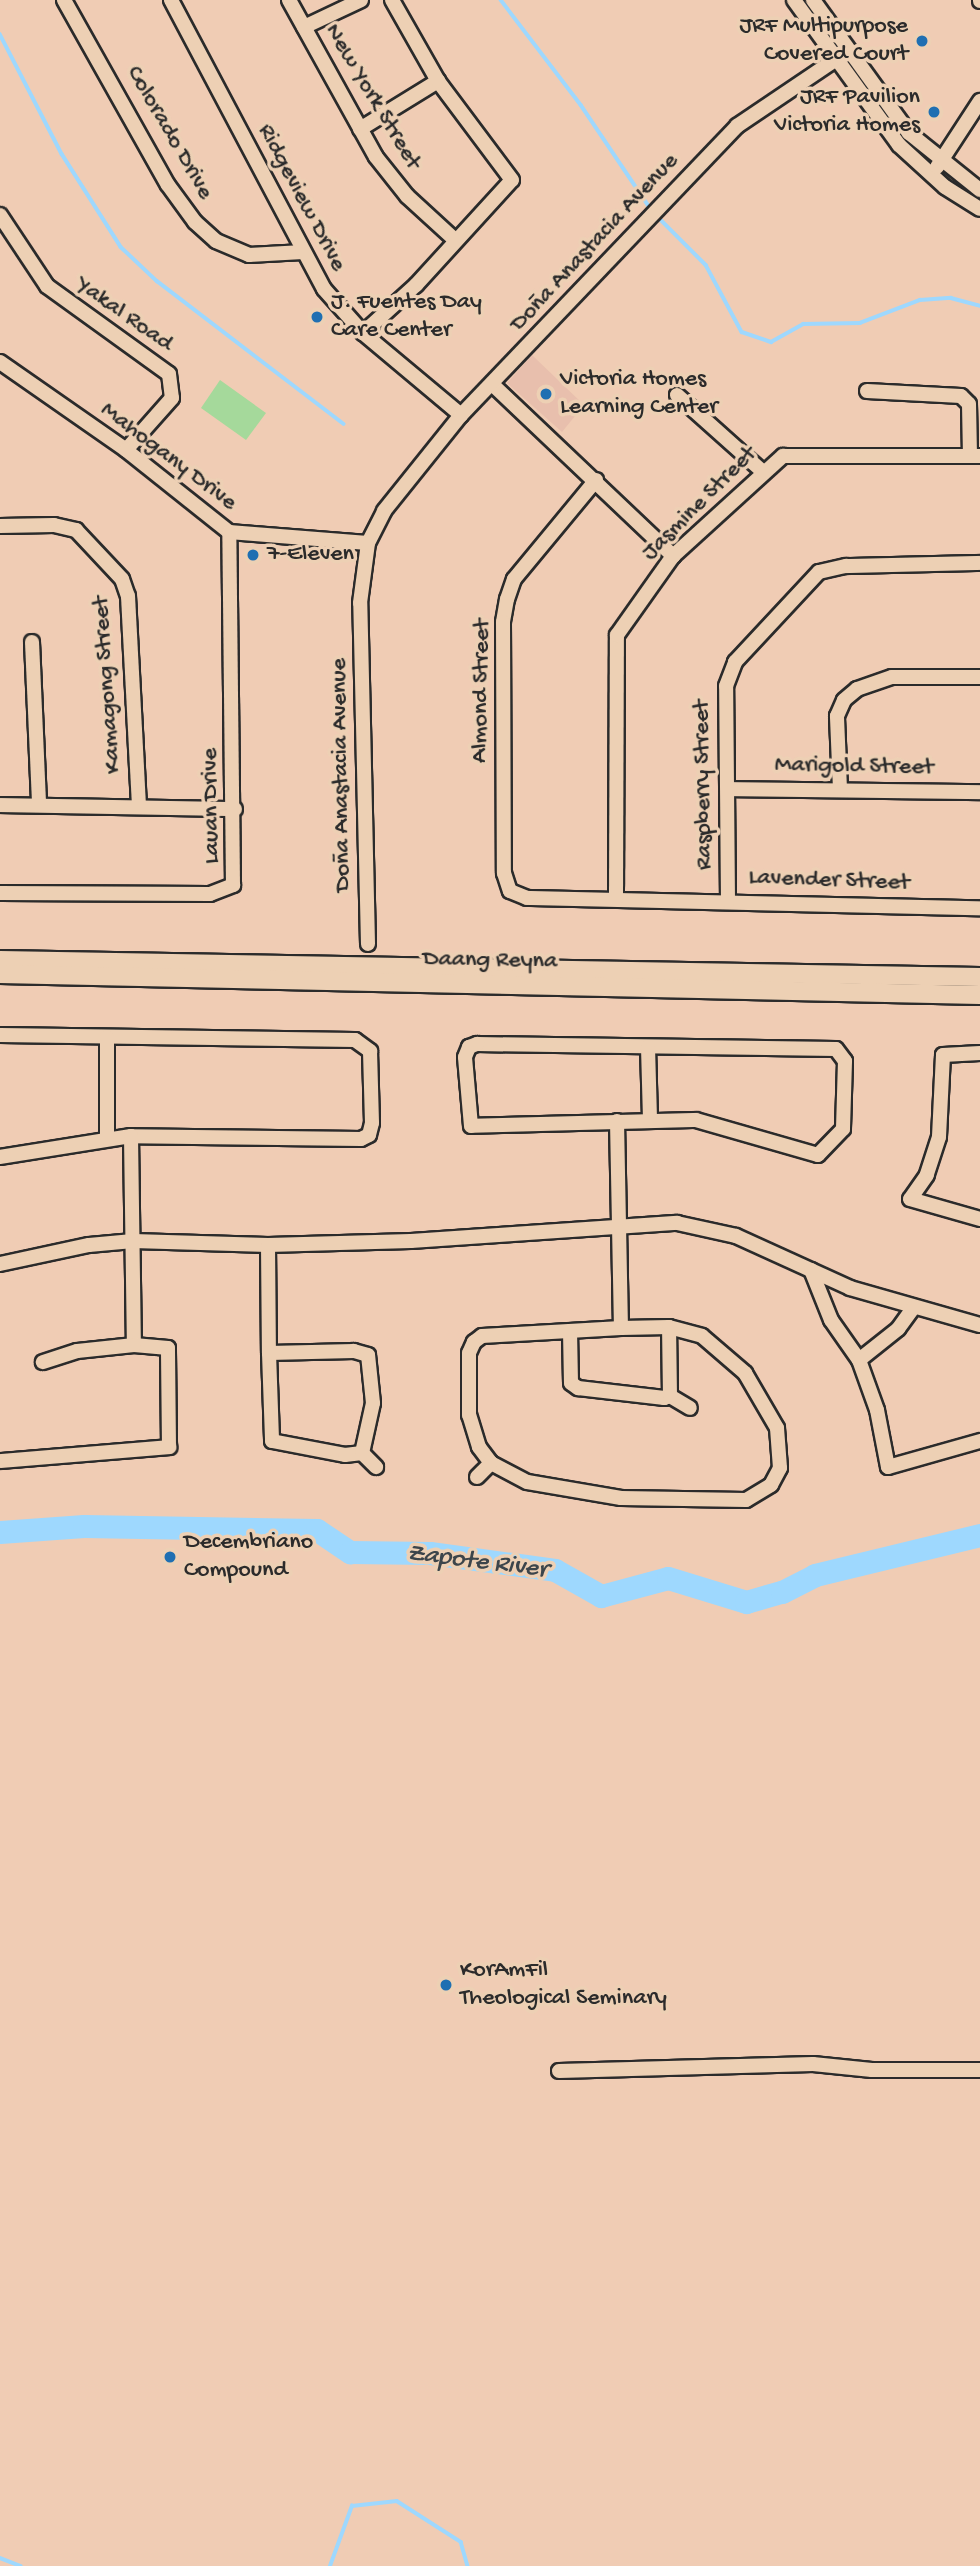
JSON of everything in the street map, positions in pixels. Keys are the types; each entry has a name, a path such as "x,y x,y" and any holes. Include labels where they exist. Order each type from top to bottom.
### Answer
{"main road":[{"name":"Daang Reyna","path":"0,960 980,995"},
{"name":"Daang Reyna","path":"0,974 980,977"}],"street":[{"name":"Colorado Drive","path":"64,0 168,186 195,222 216,241 249,255 303,252"},
{"name":"Ridgeview Drive","path":"171,0 328,295 363,333 461,415"},
{"name":"New York Street","path":"289,0 359,129 387,172 455,240"},
{"path":"304,27 361,0"},
{"path":"363,333 416,285 512,180 438,81 392,0"},
{"path":"794,0 899,145 932,175 980,209"},
{"path":"813,0 909,133 940,161 980,190"},
{"name":"Doña Anastacia Avenue","path":"368,944 360,603 368,542 398,489 461,415 737,126 848,51"},
{"path":"359,129 438,81"},
{"path":"932,175 980,101"},
{"name":"Yakal Road","path":"0,215 47,286 169,374 172,398 127,450"},
{"name":"Mahogany Drive","path":"0,362 127,450 229,532 368,542"},
{"path":"0,382 12,372"},
{"path":"492,384 673,556"},
{"path":"867,391 961,396 969,404 975,456"},
{"path":"677,396 762,472"},
{"name":"Jasmine Street","path":"617,899 617,635 673,556 762,472 792,454 975,456"},
{"name":"Almond Street","path":"510,891 504,873 503,622 507,599 514,579 596,480"},
{"name":"Kamagong Street","path":"0,526 54,525 76,530 122,579 128,596 139,807"},
{"name":"Lauan Drive","path":"0,893 227,891 236,875 229,532"},
{"name":"Raspberry Street","path":"728,901 726,686 730,673 810,578 846,566 980,564"},
{"path":"32,642 39,806"},
{"path":"840,789 837,716 844,700 857,689 892,677 980,677"},
{"name":"Marigold Street","path":"729,789 980,792"},
{"path":"0,805 235,809"},
{"name":"Lavender Street","path":"510,891 527,898 980,908"},
{"path":"0,1035 355,1040 370,1051 372,1123 369,1135 361,1139 131,1136 0,1157"},
{"path":"107,1037 107,1138"},
{"path":"477,1044 836,1049 845,1061 843,1129 818,1154 696,1119 650,1119 471,1126 468,1047 477,1044"},
{"path":"648,1047 650,1119"},
{"path":"980,1053 943,1055 939,1137 927,1175 911,1199 980,1219"},
{"path":"617,1121 621,1328"},
{"path":"131,1136 134,1345"},
{"path":"0,1264 89,1245 133,1241 268,1245 411,1241 618,1224 704,1226 913,1308 980,1325"},
{"path":"268,1245 272,1441 345,1455 362,1453"},
{"path":"811,1270 831,1320 859,1360 877,1410 888,1467 980,1441"},
{"path":"859,1360 898,1329 913,1308"},
{"path":"669,1327 670,1396"},
{"path":"669,1327 702,1336 720,1350 762,1397 781,1450 780,1468 771,1485 746,1500 621,1498 527,1482 491,1463 479,1447 469,1415 469,1353 474,1342 482,1336 621,1328 669,1327"},
{"path":"570,1331 571,1383 578,1388 653,1399 670,1396 690,1408"},
{"path":"0,1461 169,1447 168,1348 134,1345 77,1351 44,1362"},
{"path":"269,1353 354,1350 368,1355 373,1403 362,1453"},
{"path":"362,1453 376,1467"},
{"path":"477,1477 491,1463"},
{"path":"559,2071 813,2064 872,2070 980,2070"}],"shaded area":[{"name":"Victoria Homes Learning Center","path":"532,355 584,405 562,432 507,383"}],"green space":[{"path":"220,380 266,413 246,440 201,408"}],"waterway":[{"path":"501,0 581,105 651,209"},
{"path":"0,34 62,154 121,247 157,281 344,424"},
{"path":"656,215 706,265 742,332 771,342 803,324 860,323 920,300 951,298 980,306"},
{"name":"Zapote River","path":"0,1532 84,1526 317,1530 350,1552 430,1553 555,1570 601,1596 668,1578 746,1602 782,1592 815,1575 980,1535"},
{"path":"330,2566 352,2506 397,2501 461,2542 468,2566"},
{"path":"0,2558 21,2566"}],"place":[{"name":"JRF Multipurpose Covered Court","path":"922,41"},
{"name":"JRF Pavilion Victoria Homes","path":"934,112"},
{"name":"J. Fuentes Day Care Center","path":"317,317"},
{"name":"Victoria Homes Learning Center","path":"546,394"},
{"name":"7-Eleven","path":"253,555"},
{"name":"Decembriano Compound","path":"170,1557"},
{"name":"KorAmFil Theological Seminary","path":"446,1985"}]}
